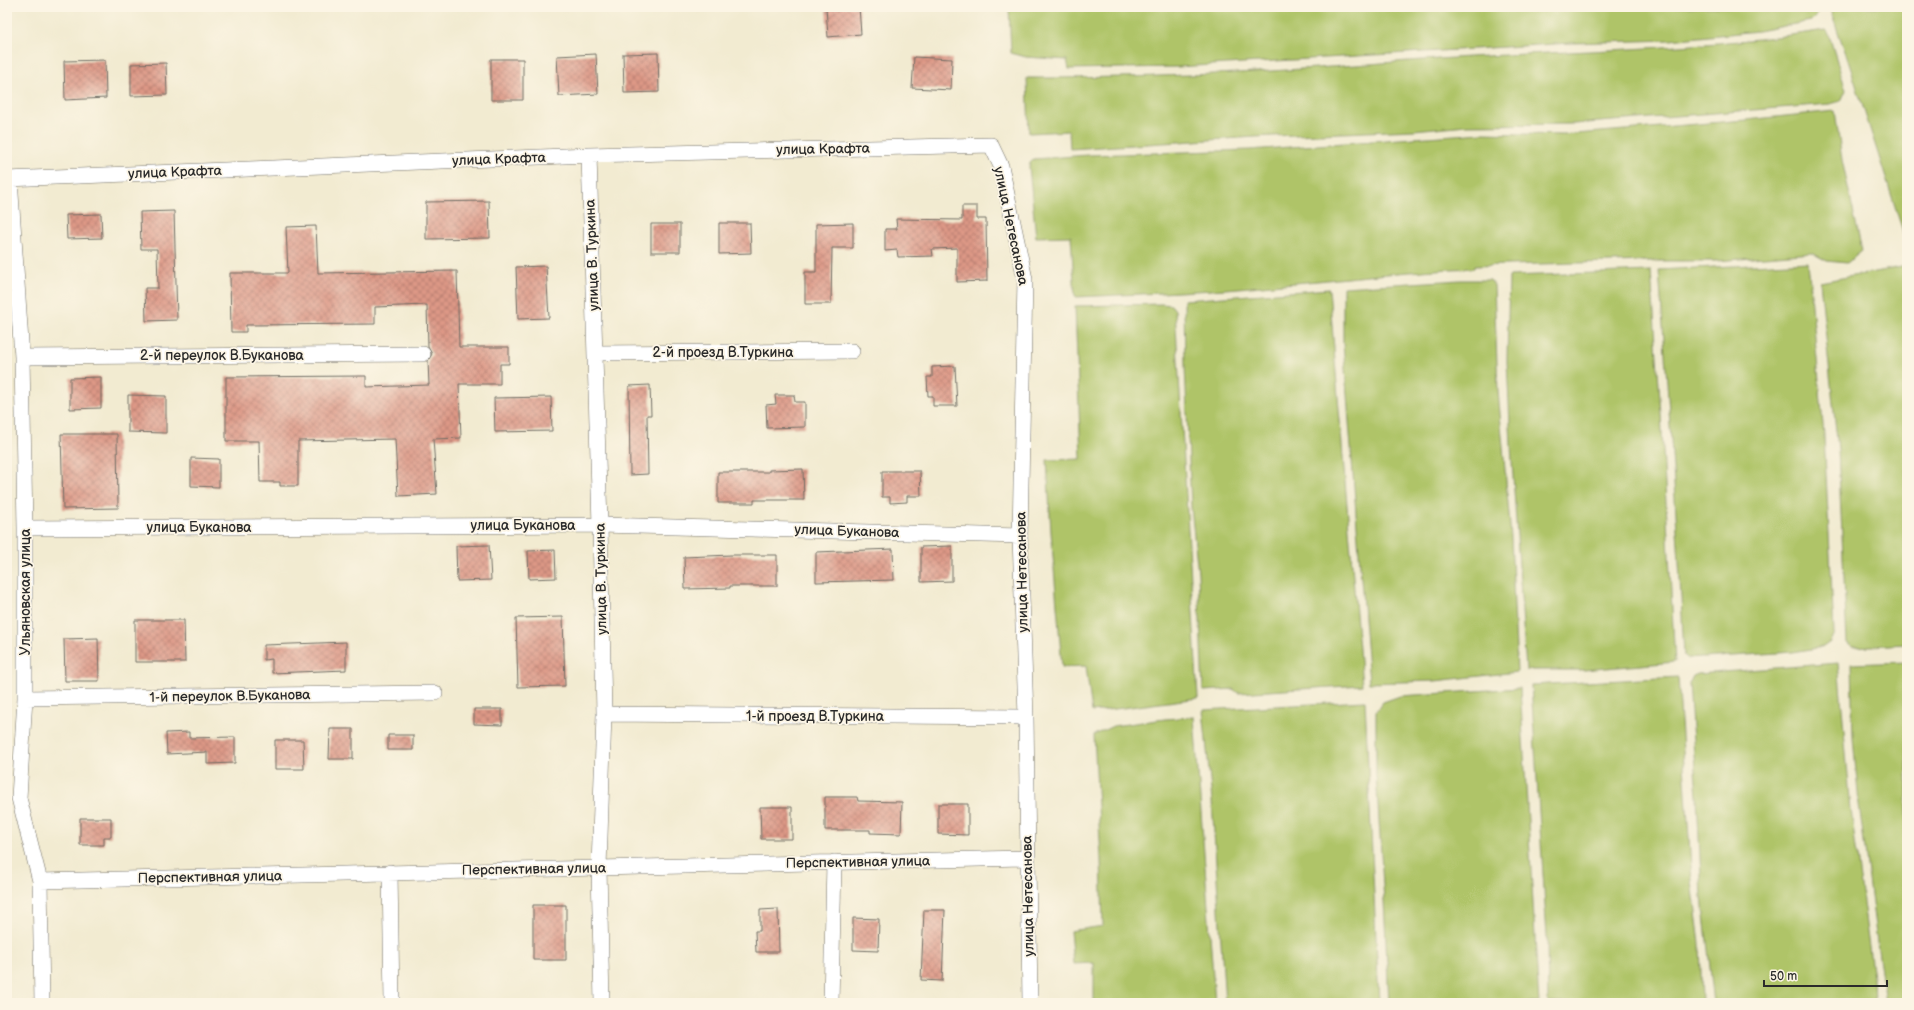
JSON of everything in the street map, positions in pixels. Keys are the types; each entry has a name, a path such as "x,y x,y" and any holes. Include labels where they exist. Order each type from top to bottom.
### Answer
{"street":[{"name":"улица Крафта","path":"8,179 589,155 991,146"},
{"name":"улица Нетесанова","path":"991,146 1001,166 1025,279 1020,536 1026,717 1030,1003"},
{"name":"улица В. Туркина","path":"589,155 604,714 599,868 602,1003"},
{"name":"Ульяновская улица","path":"8,179 22,357 25,528 25,698 13,799 40,881 42,1003"},
{"name":"2-й проезд В.Туркина","path":"595,353 852,351"},
{"name":"2-й переулок В.Буканова","path":"22,357 423,354"},
{"name":"улица Буканова","path":"25,528 600,524 1020,536"},
{"name":"1-й переулок В.Буканова","path":"25,698 435,693"},
{"name":"1-й проезд В.Туркина","path":"604,714 1026,717"},
{"name":"Перспективная улица","path":"40,881 1028,858"},
{"path":"831,1003 834,862"},
{"path":"390,872 392,1003"}],"green space":[{"path":"1009,7 1820,7 1821,11 1811,21 1758,31 1670,40 1571,43 1178,67 1069,69 1067,60 1026,57 1011,53"},
{"path":"1829,7 1907,7 1907,244 1846,54"},
{"path":"1825,30 1828,32 1846,90 1841,101 1830,104 1574,124 1467,125 1414,130 1271,136 1070,149 1069,131 1029,133 1027,78 1199,75 1309,69 1442,59 1692,45"},
{"path":"1835,111 1842,160 1862,251 1847,263 1827,261 1812,253 1717,261 1646,261 1474,266 1474,268 1402,273 1231,289 1075,297 1071,236 1036,237 1029,167 1030,163 1034,159 1088,155 1249,150 1482,133 1564,135"},
{"path":"1808,262 1824,435 1834,633 1830,642 1823,647 1793,652 1687,659 1684,656 1676,511 1659,270"},
{"path":"1907,266 1907,644 1852,647 1847,643 1838,449 1820,282"},
{"path":"1651,271 1661,414 1675,662 1584,670 1526,670 1511,446 1507,361 1509,277"},
{"path":"1461,280 1490,280 1494,285 1498,391 1511,537 1517,672 1435,681 1369,683 1343,343 1343,287"},
{"path":"1329,289 1362,685 1238,693 1233,689 1203,691 1198,573 1191,507 1185,366 1184,300"},
{"path":"1171,305 1175,310 1198,698 1092,712 1086,666 1062,667 1051,532 1047,460 1081,459 1075,306"},
{"path":"1907,662 1907,1003 1885,1003 1859,804 1853,738 1851,664"},
{"path":"1838,663 1851,810 1873,978 1874,1003 1714,1003 1702,897 1689,684 1693,676 1698,674"},
{"path":"1678,677 1692,881 1700,944 1702,1003 1548,1003 1547,937 1531,685"},
{"path":"1520,688 1539,1003 1389,1003 1376,773 1376,711 1383,702 1400,696"},
{"path":"1365,701 1379,1003 1225,1003 1212,801 1203,710"},
{"path":"1194,717 1215,1003 1094,1003 1094,963 1073,964 1070,931 1103,926 1094,735 1113,726 1165,719"}],"building":[{"path":"826,7 859,7 861,34 828,37"},
{"path":"658,53 659,92 624,93 623,54"},
{"path":"596,54 598,94 559,96 557,56"},
{"path":"914,57 952,59 951,90 912,88"},
{"path":"491,59 523,59 523,100 491,100"},
{"path":"105,60 106,98 65,100 64,61"},
{"path":"166,63 167,95 131,96 131,64"},
{"path":"489,201 490,238 426,239 426,202"},
{"path":"962,206 977,206 977,219 986,219 987,281 957,282 957,248 932,249 933,256 898,257 897,250 885,251 885,229 897,229 896,219 962,220"},
{"path":"174,211 177,320 146,321 145,288 158,288 157,249 141,249 140,212"},
{"path":"101,214 102,238 67,239 66,215"},
{"path":"719,223 750,223 751,253 719,254"},
{"path":"853,223 853,248 832,248 831,304 805,304 805,272 816,272 816,224"},
{"path":"651,224 680,224 680,252 651,252"},
{"path":"316,226 318,273 457,271 459,347 509,347 509,364 500,364 500,384 459,384 461,438 433,439 437,494 398,496 395,439 298,441 298,486 280,486 280,482 260,482 259,441 226,441 226,377 366,376 366,387 429,385 428,361 432,354 428,347 427,305 375,307 375,324 246,325 246,332 231,332 230,273 288,273 286,227"},
{"path":"546,266 549,318 518,319 516,267"},
{"path":"955,366 957,406 933,406 933,396 928,396 927,377 932,377 932,367"},
{"path":"101,377 101,408 70,409 70,378"},
{"path":"650,385 651,415 647,415 648,474 630,475 629,386"},
{"path":"128,395 166,396 166,433 128,432"},
{"path":"775,395 794,395 795,402 805,402 805,427 767,428 766,405 776,404"},
{"path":"551,397 552,431 495,432 494,398"},
{"path":"61,434 117,434 118,508 63,509"},
{"path":"191,458 219,459 219,487 191,486"},
{"path":"803,469 804,500 754,500 754,503 718,503 718,472 769,472 769,470"},
{"path":"882,471 920,471 921,496 907,496 907,502 890,503 890,497 882,497"},
{"path":"489,545 491,580 457,581 456,546"},
{"path":"952,546 952,581 921,582 921,547"},
{"path":"893,549 894,580 816,582 816,552"},
{"path":"555,550 556,578 529,579 528,551"},
{"path":"777,555 777,586 730,586 730,588 685,589 684,557"},
{"path":"563,617 565,686 518,687 516,618"},
{"path":"135,620 184,620 185,662 135,662"},
{"path":"98,638 99,681 65,681 64,639"},
{"path":"346,642 346,670 272,673 272,659 264,660 264,645"},
{"path":"474,709 502,709 502,725 474,724"},
{"path":"330,729 353,729 353,759 329,759"},
{"path":"189,732 189,738 235,737 235,763 207,764 207,752 167,754 166,733"},
{"path":"388,735 413,735 413,750 388,750"},
{"path":"275,740 303,740 304,769 275,769"},
{"path":"825,797 857,797 858,801 902,802 901,834 870,833 870,830 825,830"},
{"path":"938,804 968,804 968,835 938,834"},
{"path":"760,807 792,807 792,839 761,839"},
{"path":"80,818 111,818 111,837 104,837 104,845 80,845"},
{"path":"533,905 566,905 566,960 533,960"},
{"path":"778,909 779,952 756,952 755,931 760,931 760,910"},
{"path":"924,910 945,910 942,981 921,980"},
{"path":"853,918 879,919 878,951 853,950"}]}
